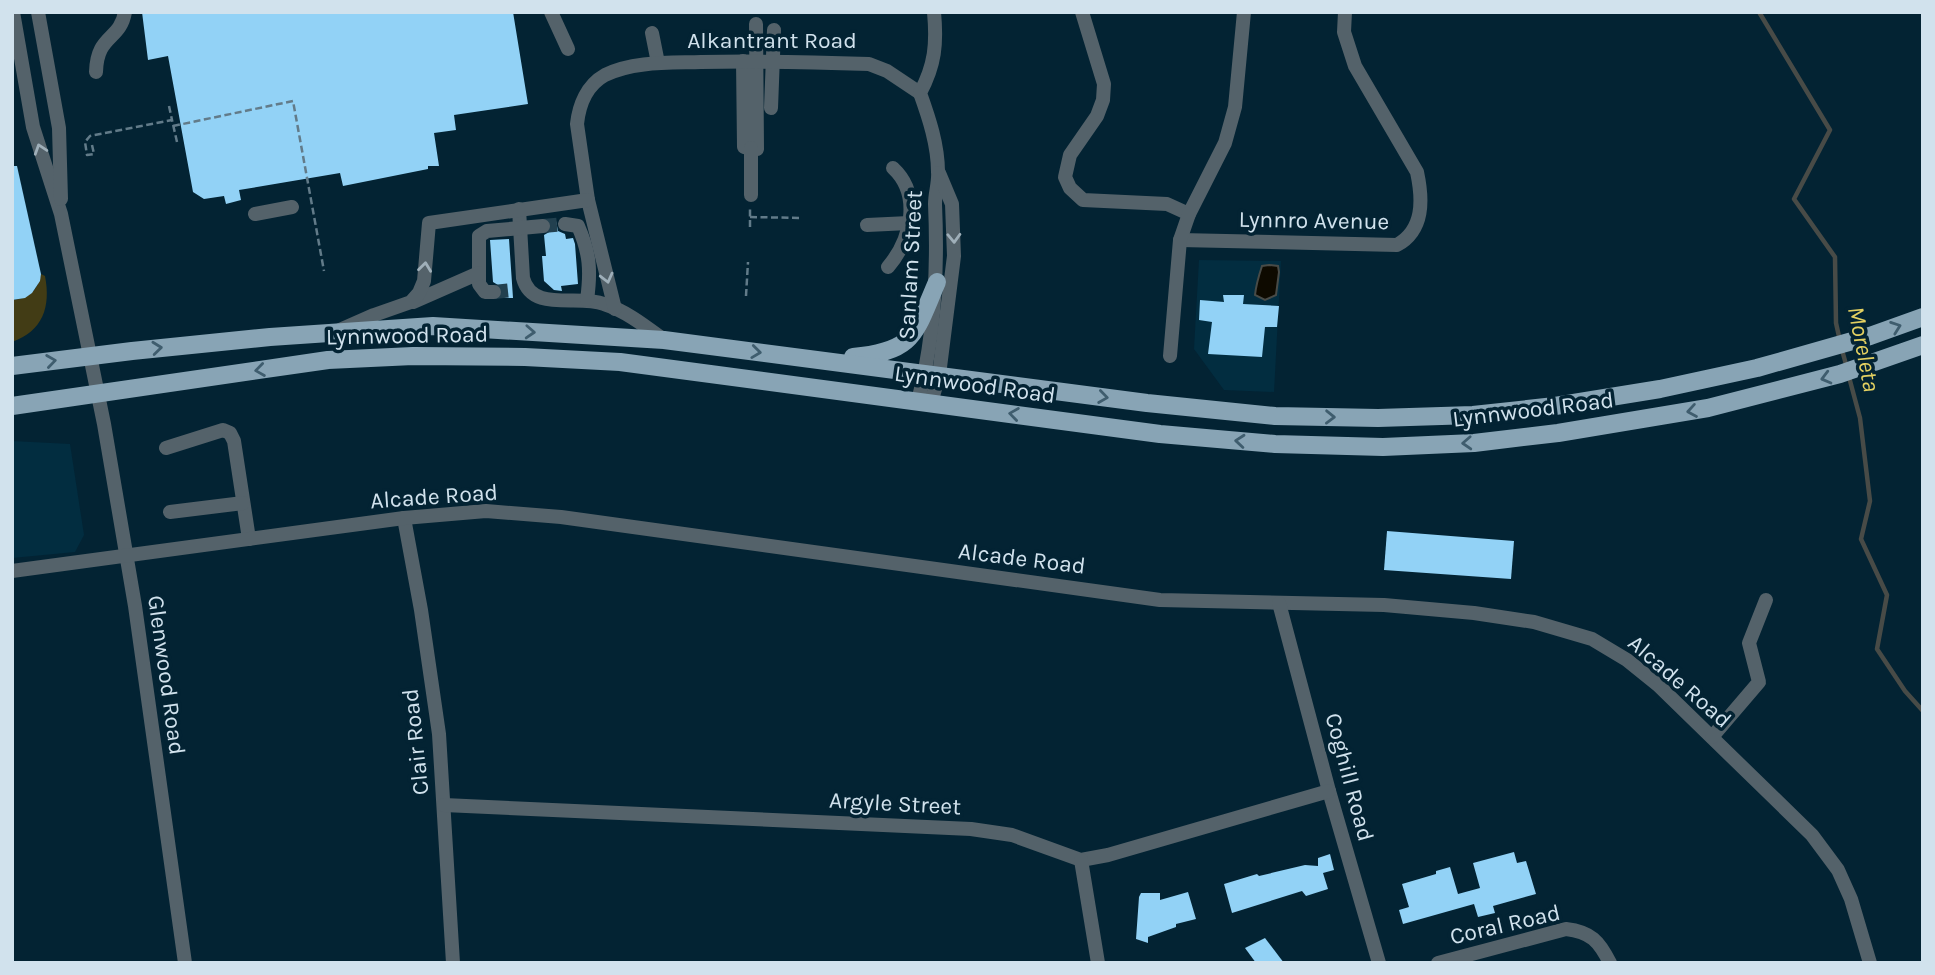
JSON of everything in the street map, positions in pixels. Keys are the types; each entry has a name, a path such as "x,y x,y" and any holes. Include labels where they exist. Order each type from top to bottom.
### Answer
{"main road":[{"path":"821,359 870,355 893,350 904,343 919,326 937,282"},
{"name":"Lynnwood Road","path":"12,366 339,331 433,327 664,340 1275,416 1378,418 1473,415 1555,406 1660,389 1757,369 1870,336 1923,317"},
{"name":"Lynnwood Road","path":"12,406 328,360 413,356 511,357 620,362 1160,434 1275,444 1383,447 1474,443 1696,411 1840,374 1923,345"},
{"path":"12,395 79,388 97,395"}],"street":[{"path":"13,12 33,127 61,214"},
{"path":"38,12 59,128 61,214"},
{"path":"96,72 97,53 121,27 125,12"},
{"path":"551,12 568,49"},
{"path":"920,93 931,71 936,38 933,12"},
{"path":"1082,12 1104,84 1103,100 1097,116 1070,155 1065,177 1070,188 1083,200 1167,204 1189,214"},
{"path":"1170,356 1180,240 1189,214 1225,143 1235,107 1244,12"},
{"name":"Lynnro Avenue","path":"1180,240 1397,245 1412,234 1420,215 1421,192 1417,172 1355,66 1344,32 1345,12"},
{"path":"756,24 766,62"},
{"path":"751,195 751,148 774,30"},
{"path":"652,33 657,63"},
{"path":"743,61 757,107"},
{"name":"Alkantrant Road","path":"615,309 588,200 577,124 578,113 593,83 616,71 657,63 743,61 869,64 887,71 920,93"},
{"name":"Sanlam Street","path":"920,93 934,137 939,173 952,204 954,256 925,402"},
{"path":"888,267 906,242 909,223 907,187 893,168"},
{"name":"Sanlam Street","path":"932,374 937,282 935,194 939,173"},
{"path":"411,302 424,281 429,223 588,200"},
{"path":"255,214 292,207"},
{"path":"519,209 519,289 531,295 557,301 587,300 603,303 632,318 664,340"},
{"name":"Glenwood Road","path":"61,214 104,424 185,963"},
{"path":"867,225 909,223"},
{"path":"565,224 578,226 587,245 591,272 587,300"},
{"path":"494,292 481,289 479,236 486,231 543,226"},
{"path":"339,331 479,273"},
{"path":"166,448 223,429 230,433 234,441 250,539"},
{"path":"170,512 243,503"},
{"name":"Alcade Road","path":"12,572 404,518 486,511 561,517 1160,600 1384,605 1474,613 1534,622 1592,639 1627,660 1712,737 1812,835 1839,870 1851,899 1870,963"},
{"name":"Clair Road","path":"404,518 432,678 444,805 453,963"},
{"path":"1712,737 1759,682 1749,643 1766,600"},
{"name":"Coghill Road","path":"1279,603 1329,791 1379,963"},
{"path":"1098,963 1081,860 1108,855 1329,791"},
{"name":"Argyle Street","path":"444,805 971,829 1012,835 1081,860"},
{"name":"Coral Road","path":"1438,963 1566,929 1583,931 1595,940 1610,963"}],"path":[{"path":"173,126 293,102 324,271"},
{"path":"169,106 177,142"},
{"path":"92,145 93,154 87,155 85,142 89,136 172,120"},
{"path":"750,227 751,195"},
{"path":"750,217 801,218"},
{"path":"746,296 748,262"}],"shaded area":[{"path":"1199,260 1281,261 1274,392 1224,390 1194,349"},
{"path":"1262,266 1278,266 1279,272 1276,295 1265,300 1255,295"},
{"path":"41,274 45,276 47,287 42,316 31,331 12,342 12,300 32,293"},
{"path":"12,441 70,444 84,535 75,552 12,558"}],"building":[{"path":"142,12 513,12 528,104 454,115 456,130 434,133 439,166 428,166 428,169 343,186 340,173 239,190 241,200 226,204 224,196 204,199 193,192 168,56 148,60"},
{"path":"12,166 17,166 41,274 32,293 25,298 12,300"},
{"path":"551,221 556,221 558,231 565,234 566,239 573,238 575,244 578,284 561,286 562,291 554,290 544,281 544,235 551,231"},
{"path":"509,239 513,298 501,298 503,288 493,282 490,240"},
{"path":"1223,295 1244,295 1243,304 1279,306 1277,327 1265,327 1262,357 1208,354 1212,322 1199,320 1200,300 1224,302"},
{"path":"1387,531 1514,541 1511,579 1384,570"},
{"path":"1514,852 1517,863 1526,861 1536,894 1493,906 1495,913 1478,917 1474,904 1403,924 1399,910 1409,907 1402,884 1450,867 1458,894 1480,888 1473,863"},
{"path":"1330,854 1334,870 1323,873 1328,889 1306,896 1302,891 1232,913 1224,884 1257,874 1259,876 1305,865 1318,866 1318,858"},
{"path":"1188,892 1196,919 1176,924 1176,927 1148,937 1148,943 1136,939 1141,893 1160,893 1160,900"},
{"path":"1265,938 1284,963 1256,963 1245,948"}],"waterway":[{"name":"Moreleta","path":"1759,12 1830,130 1794,199 1835,257 1836,323 1840,341"},
{"name":"Moreleta","path":"1842,350 1847,368"},
{"name":"Moreleta","path":"1849,377 1860,418 1870,501 1861,539 1887,595 1877,649 1905,691 1923,711"}],"tunnel":[{"path":"543,226 565,224"},
{"path":"494,292 512,290"}]}
